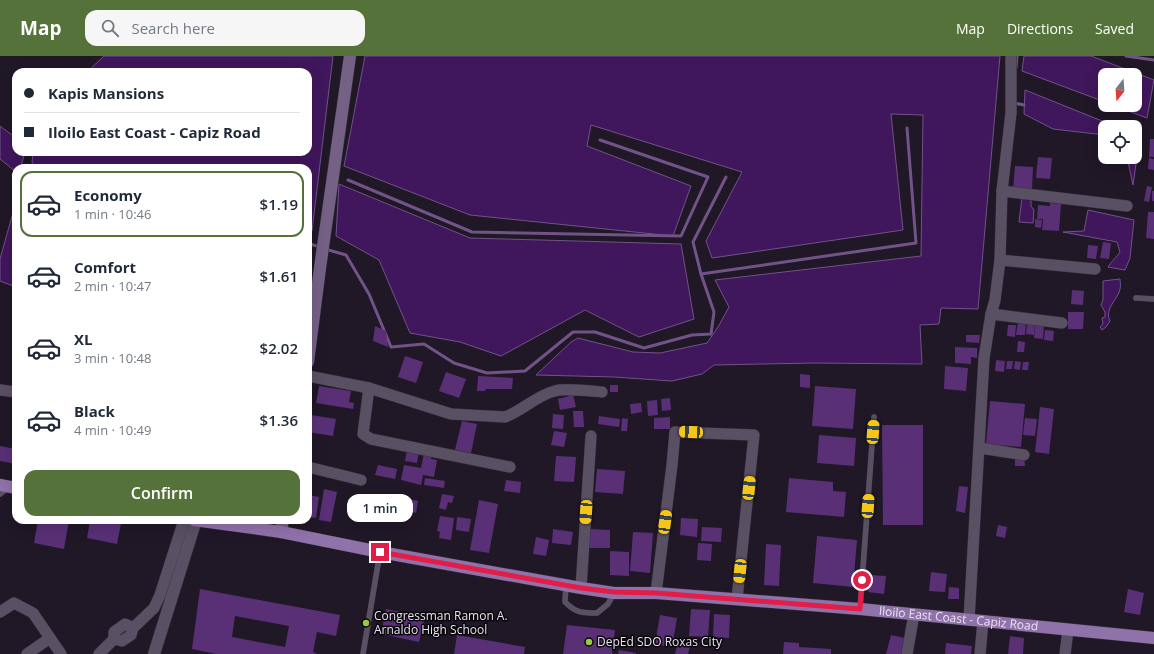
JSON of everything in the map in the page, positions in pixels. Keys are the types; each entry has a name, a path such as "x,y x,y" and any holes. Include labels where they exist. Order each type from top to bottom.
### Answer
{"main road":[{"path":"312,331 350,56"},
{"name":"Iloilo East Coast - Capiz Road","path":"254,524 282,526 380,552 581,588 614,592 656,593 860,609 1154,638"}],"street":[{"path":"969,620 984,358 991,314 995,300 1000,260 1002,191 1011,113 1011,56"},
{"path":"1002,191 1127,206"},
{"path":"1000,260 1095,269"},
{"path":"991,314 1062,323"},
{"path":"312,377 368,388 451,414 505,417 512,415 543,396 556,390 602,392"},
{"path":"368,388 363,434 371,439 510,467"},
{"path":"0,390 12,392"},
{"path":"656,593 675,432 754,435 737,599"},
{"path":"581,588 591,436"},
{"path":"980,448 1024,455"},
{"path":"312,468 361,480"},
{"path":"99,654 114,639 114,632 126,624 133,628 154,608 183,524"},
{"path":"154,654 197,524"},
{"path":"0,612 14,603 33,613 61,654"},
{"path":"907,654 914,614"},
{"path":"980,654 983,621"},
{"path":"1065,654 1068,630"},
{"path":"27,654 50,638"}],"lane":[{"path":"1136,298 1154,299"},
{"path":"860,609 874,417"},
{"path":"363,654 380,552"},
{"path":"566,585 565,602 573,609 584,613 597,613 608,604 614,592"}],"shaded area":[{"path":"104,56 333,56 312,231 312,164 32,163 33,156 312,156 312,68 91,68"},
{"path":"365,56 1000,56 978,309 941,308 939,324 920,325 922,364 814,363 714,365 702,374 672,381 614,377 536,375 571,342 578,338 633,352 660,353 707,343 729,307 715,280 921,256 923,115 891,114 903,230 712,258 706,241 742,172 591,125 587,146 691,186 673,236 470,215 344,166"},
{"path":"1024,56 1091,56 1122,68 1098,68 1098,99 1022,71"},
{"path":"1142,75 1154,80 1147,118 1131,112 1142,112"},
{"path":"1025,90 1100,120 1098,120 1098,134 1053,129 1024,114"},
{"path":"0,126 12,135 12,156 24,156 22,164 12,164 12,169 0,159"},
{"path":"1128,164 1136,164 1133,185"},
{"path":"339,184 470,238 681,244 694,319 639,337 585,310 501,356 460,342 410,333 379,260 336,236"},
{"path":"1022,197 1031,197 1031,206 1034,210 1033,223 1019,222"},
{"path":"1088,210 1134,220 1130,258 1125,270 1108,267 1120,252 1117,242 1063,232 1084,231"},
{"path":"12,216 12,286 0,281 0,259"},
{"path":"1120,279 1119,293 1109,312 1110,321 1102,330 1100,327 1103,324 1102,318 1105,317 1105,312 1101,305 1103,300 1103,281"}],"building":[{"path":"1150,139 1154,139 1154,157 1149,157"},
{"path":"1038,157 1052,158 1050,179 1036,178"},
{"path":"1149,158 1154,159 1154,170 1148,169"},
{"path":"1015,166 1033,167 1032,190 1013,189"},
{"path":"1147,186 1152,187 1149,202 1144,201"},
{"path":"1152,191 1154,191 1154,201 1152,201"},
{"path":"1050,203 1061,204 1059,231 1042,230 1043,219 1037,219 1038,205 1050,206"},
{"path":"1148,212 1154,212 1154,239 1146,238"},
{"path":"1035,219 1042,220 1041,228 1035,227"},
{"path":"1103,242 1111,243 1109,259 1100,258"},
{"path":"1088,245 1098,246 1096,259 1087,258"},
{"path":"1072,290 1084,291 1083,305 1071,304"},
{"path":"1068,312 1084,312 1083,329 1068,329"},
{"path":"1018,321 1026,322 1025,335 1016,335"},
{"path":"1027,324 1035,324 1034,335 1026,334"},
{"path":"1008,325 1016,325 1015,337 1007,336"},
{"path":"375,326 386,331 388,347 373,341"},
{"path":"1035,326 1044,326 1043,339 1034,338"},
{"path":"1045,330 1054,331 1053,341 1044,340"},
{"path":"966,335 980,335 979,343 966,342"},
{"path":"1018,341 1025,342 1024,352 1017,352"},
{"path":"955,347 977,348 977,358 971,357 971,364 955,363"},
{"path":"405,356 423,362 416,383 398,377"},
{"path":"996,360 1005,361 1004,372 995,371"},
{"path":"1007,361 1013,361 1012,369 1006,369"},
{"path":"1015,361 1021,362 1020,370 1014,369"},
{"path":"1023,362 1029,362 1028,370 1022,370"},
{"path":"945,366 968,368 966,391 944,389"},
{"path":"446,372 466,379 459,398 439,391"},
{"path":"800,374 810,375 810,388 800,387"},
{"path":"478,376 513,378 512,389 486,389 485,391 477,391"},
{"path":"610,385 618,385 618,392 610,392"},
{"path":"319,386 351,391 349,402 354,403 353,409 316,403"},
{"path":"815,386 856,389 853,429 812,426"},
{"path":"573,395 576,407 560,410 558,399"},
{"path":"670,398 671,410 662,411 661,399"},
{"path":"657,400 658,415 648,416 647,401"},
{"path":"990,401 1025,404 1021,447 986,444"},
{"path":"641,403 642,412 631,414 630,404"},
{"path":"1040,407 1054,409 1049,454 1035,452"},
{"path":"573,411 583,411 584,427 574,427"},
{"path":"553,414 564,415 563,429 552,428"},
{"path":"312,415 336,419 333,436 312,433"},
{"path":"599,416 620,419 619,427 598,424"},
{"path":"670,417 670,429 654,429 654,418"},
{"path":"622,418 628,419 627,431 621,431"},
{"path":"1025,418 1037,419 1035,436 1023,435"},
{"path":"462,421 477,424 471,453 455,450"},
{"path":"882,425 923,425 923,525 883,525"},
{"path":"554,431 567,433 564,447 551,445"},
{"path":"819,435 856,438 854,466 817,463"},
{"path":"0,446 12,448 12,463 0,461"},
{"path":"407,449 419,451 417,463 405,461"},
{"path":"424,453 432,455 431,459 437,460 434,477 423,475 421,485 401,480 404,465 421,468"},
{"path":"556,456 576,457 574,482 554,481"},
{"path":"1015,456 1024,456 1025,466 1015,466"},
{"path":"378,465 397,469 395,479 375,475"},
{"path":"597,469 625,471 623,494 595,492"},
{"path":"425,478 445,481 444,488 424,485"},
{"path":"789,478 833,482 833,491 846,492 844,517 786,512"},
{"path":"506,480 521,482 520,493 504,491"},
{"path":"959,486 968,487 965,513 956,511"},
{"path":"324,489 337,492 331,522 319,520"},
{"path":"442,494 454,496 452,503 448,502 446,510 439,508"},
{"path":"312,496 319,497 316,518 312,518"},
{"path":"404,498 418,501 416,513 401,509"},
{"path":"479,500 498,504 489,553 470,550"},
{"path":"440,516 454,518 451,540 439,538 440,532 437,531"},
{"path":"457,517 471,519 469,532 456,530"},
{"path":"681,518 698,519 697,537 680,535"},
{"path":"37,524 68,524 64,549 34,543"},
{"path":"89,524 121,524 117,544 87,538"},
{"path":"998,525 1007,527 1005,538 996,536"},
{"path":"702,527 722,528 721,542 701,541"},
{"path":"553,529 573,532 571,545 552,543"},
{"path":"589,529 610,530 610,548 588,548"},
{"path":"633,532 653,533 650,573 630,571"},
{"path":"817,536 857,540 853,587 813,583"},
{"path":"536,537 549,540 546,556 533,554"},
{"path":"698,543 712,544 711,561 697,560"},
{"path":"766,544 781,545 779,586 764,585"},
{"path":"610,551 629,552 629,576 610,575"},
{"path":"931,572 947,574 945,592 929,591"},
{"path":"870,575 886,576 884,594 868,592"},
{"path":"949,587 959,588 959,599 948,599"},
{"path":"200,589 340,615 336,636 317,632 313,652 317,654 216,654 192,649","holes":["235,616 289,626 285,647 232,637"]},
{"path":"1128,589 1144,593 1140,615 1124,612"},
{"path":"386,609 425,617 419,642 381,634"},
{"path":"691,609 710,610 708,637 689,636"},
{"path":"714,614 730,615 729,638 713,637"},
{"path":"660,615 677,618 672,647 655,644"},
{"name":"DepEd SDO Roxas City","path":"567,625 615,630 612,654 563,654"},
{"path":"457,635 525,647 524,654 454,654"},
{"path":"891,635 905,638 901,654 886,654"},
{"path":"1010,636 1024,638 1023,654 1008,654"},
{"path":"678,642 690,646 688,654 675,654"},
{"path":"784,642 799,643 799,647 831,649 831,654 783,654"},
{"path":"946,643 972,646 971,654 945,654"},
{"path":"619,650 636,653 636,654 618,654"}],"waterway":[{"path":"1016,68 1017,56"},
{"path":"1126,56 1154,60"},
{"path":"1014,103 1024,105"},
{"path":"325,249 346,255 369,294 391,347 424,344 454,363 487,373 525,371 573,332 595,332 644,348 692,335 711,334 714,312 701,274 916,243 907,128"},
{"path":"348,180 472,232 681,236 708,177 600,140"},
{"path":"701,274 693,242 726,177"},
{"path":"312,245 320,247"}],"place":[{"name":"Congressman Ramon A. Arnaldo High School","path":"366,623"},
{"name":"DepEd SDO Roxas City","path":"589,642"}],"route":[{"path":"380,552 581,588 614,592 656,593 860,609 862,580"}]}
